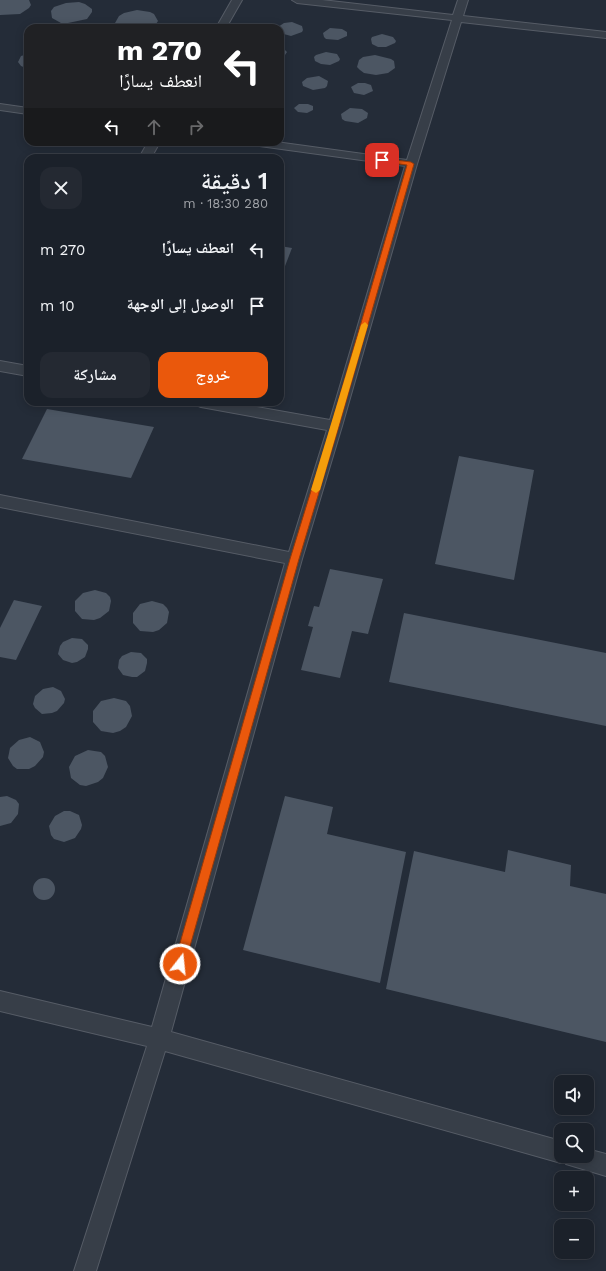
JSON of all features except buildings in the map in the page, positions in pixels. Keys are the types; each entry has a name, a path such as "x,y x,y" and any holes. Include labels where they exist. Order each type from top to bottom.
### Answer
{"lane":[{"path":"223,24 237,0"},
{"path":"297,0 606,35"},
{"path":"85,1271 159,1039 294,559 335,426 411,164 463,0"},
{"path":"0,107 24,110"},
{"path":"281,146 411,164"},
{"path":"0,366 24,367"},
{"path":"223,406 335,426"},
{"path":"0,501 294,559"},
{"path":"0,1001 159,1039 554,1150"},
{"path":"594,1162 606,1165"}],"slow traffic":[{"path":"316,490 365,325"}],"route":[{"path":"180,964 294,559 335,426 411,164 382,160"}]}
